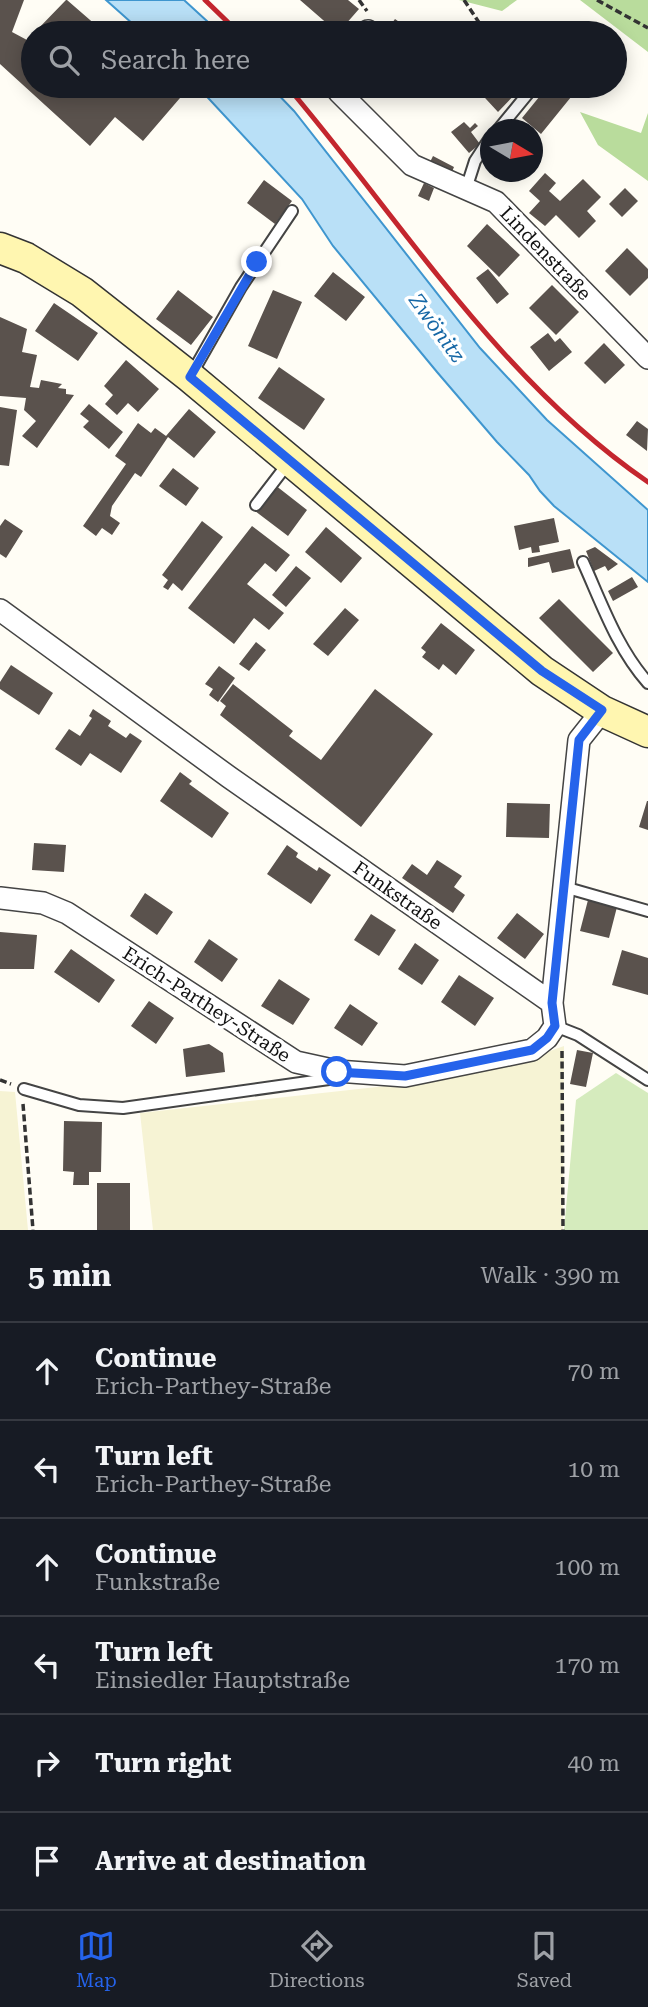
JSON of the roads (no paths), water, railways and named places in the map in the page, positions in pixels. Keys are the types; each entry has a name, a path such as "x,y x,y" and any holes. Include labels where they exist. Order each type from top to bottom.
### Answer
{"main road":[{"path":"0,248 26,258 82,292 190,377 542,671 602,710 648,733"}],"street":[{"name":"Lindenstraße","path":"345,98 412,165 496,202 648,358"},
{"name":"Funkstraße","path":"0,610 229,777 552,1003"},
{"path":"555,1026 552,1003 579,740 602,710"},
{"name":"Erich-Parthey-Straße","path":"0,898 43,903 66,913 296,1062 337,1072 405,1076 448,1069 532,1050 547,1038 555,1026"}],"lane":[{"path":"507,119 524,98"},
{"path":"466,189 480,154"},
{"path":"190,377 241,287 292,211"},
{"path":"256,505 289,462"},
{"path":"583,562 617,638 648,684"},
{"path":"564,887 648,911"},
{"path":"555,1026 578,1035 648,1080"},
{"path":"24,1089 79,1105 123,1108 328,1079 337,1072"}],"water":[{"path":"106,0 184,0 207,21 130,21"},
{"name":"Zwönitz","path":"208,98 282,98 294,111 480,348 547,420 648,510 648,582 554,506 540,491 333,246 302,199"}],"railway":[{"path":"205,0 227,21"},
{"path":"297,98 412,244 499,348 545,396 595,441 648,482"}]}
